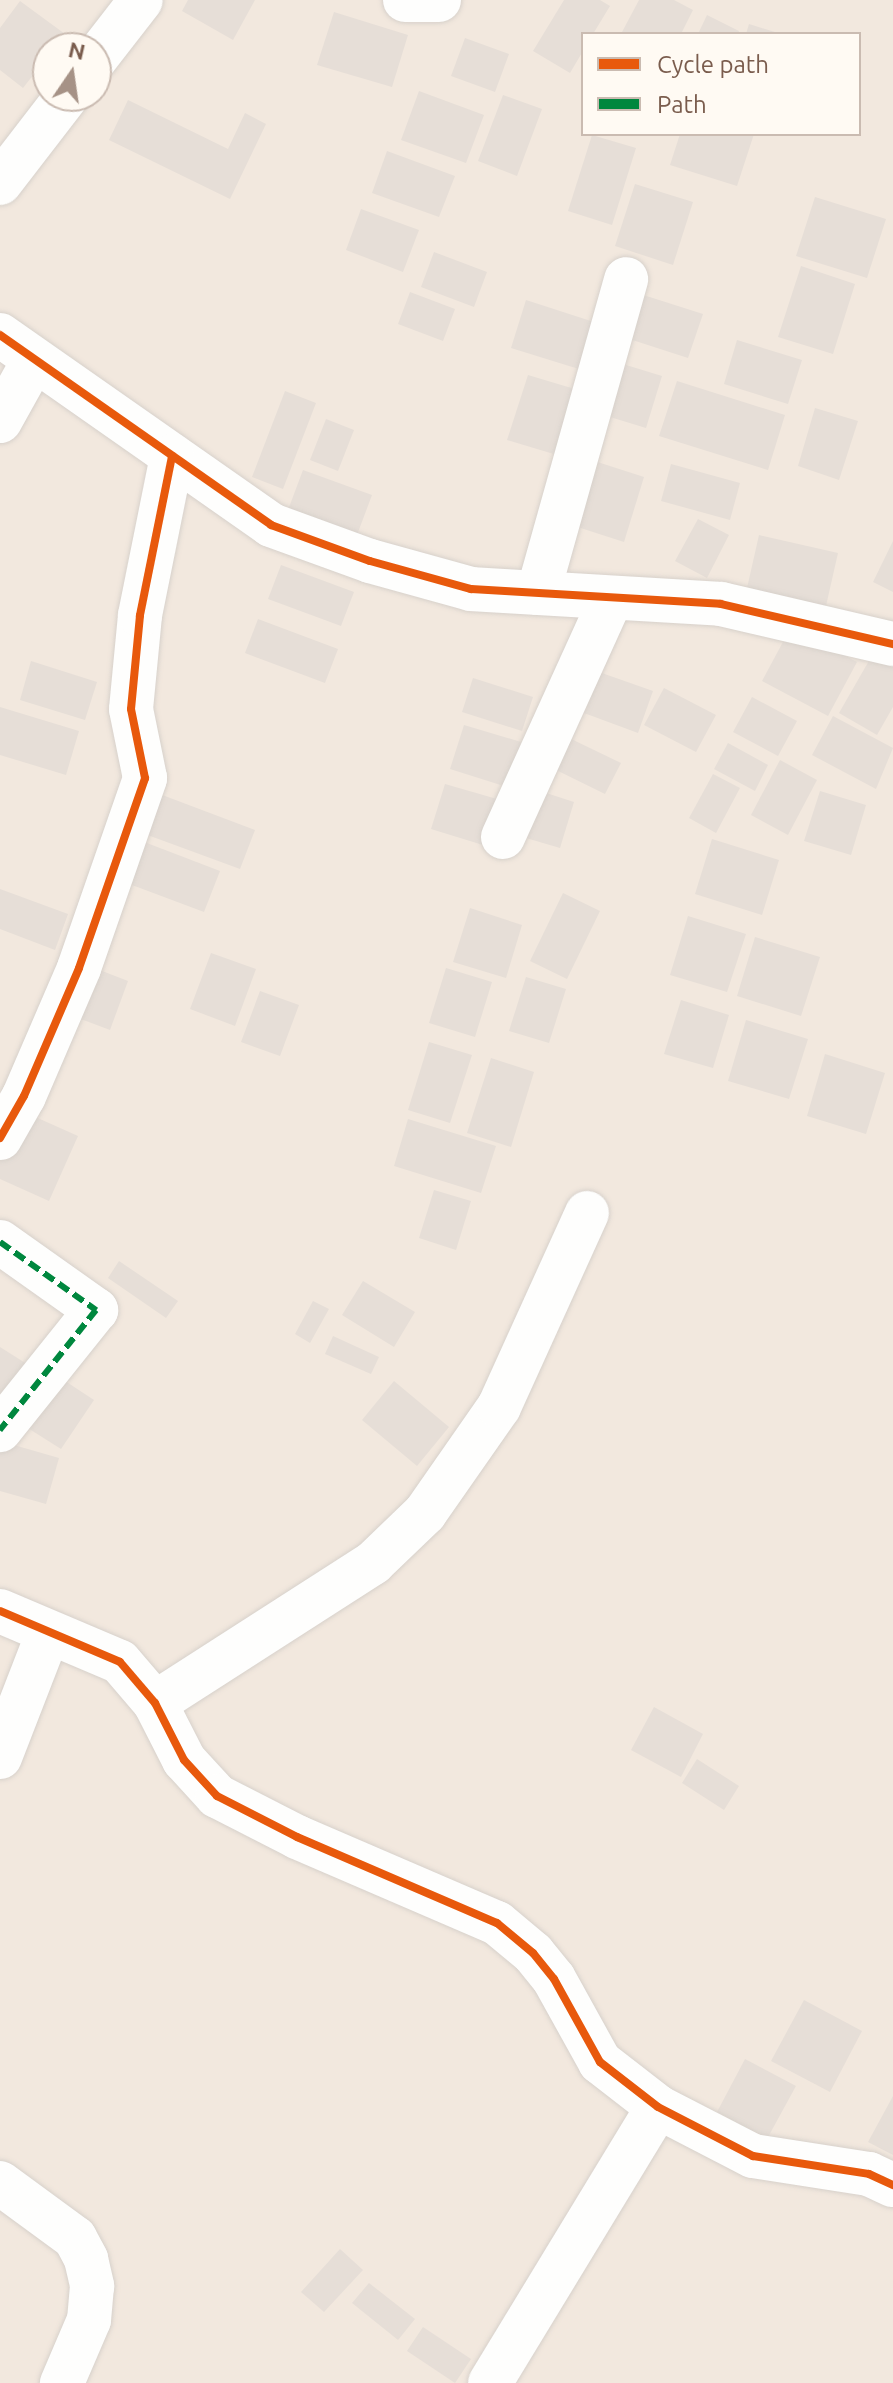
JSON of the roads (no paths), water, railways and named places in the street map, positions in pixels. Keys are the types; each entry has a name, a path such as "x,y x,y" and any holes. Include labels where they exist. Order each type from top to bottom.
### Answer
{"street":[{"path":"112,37 141,0"},
{"path":"405,0 439,0"},
{"path":"0,183 55,112"},
{"path":"538,593 626,279"},
{"path":"0,421 17,348 271,525 370,561 471,589 721,604 893,644"},
{"path":"0,1138 24,1096 79,968 145,778 131,709 140,615 172,456"},
{"path":"503,837 611,599"},
{"path":"155,1703 373,1563 425,1513 499,1407 587,1213"},
{"path":"0,1242 96,1310 0,1430"},
{"path":"0,1611 120,1662 155,1703 184,1760 217,1796 297,1837 497,1923 533,1953 554,1979 600,2062 658,2107 753,2156 869,2174 893,2185"},
{"path":"0,1757 48,1633"},
{"path":"490,2383 658,2107"},
{"path":"0,2183 75,2238 86,2259 92,2286 89,2320 62,2383"}]}
